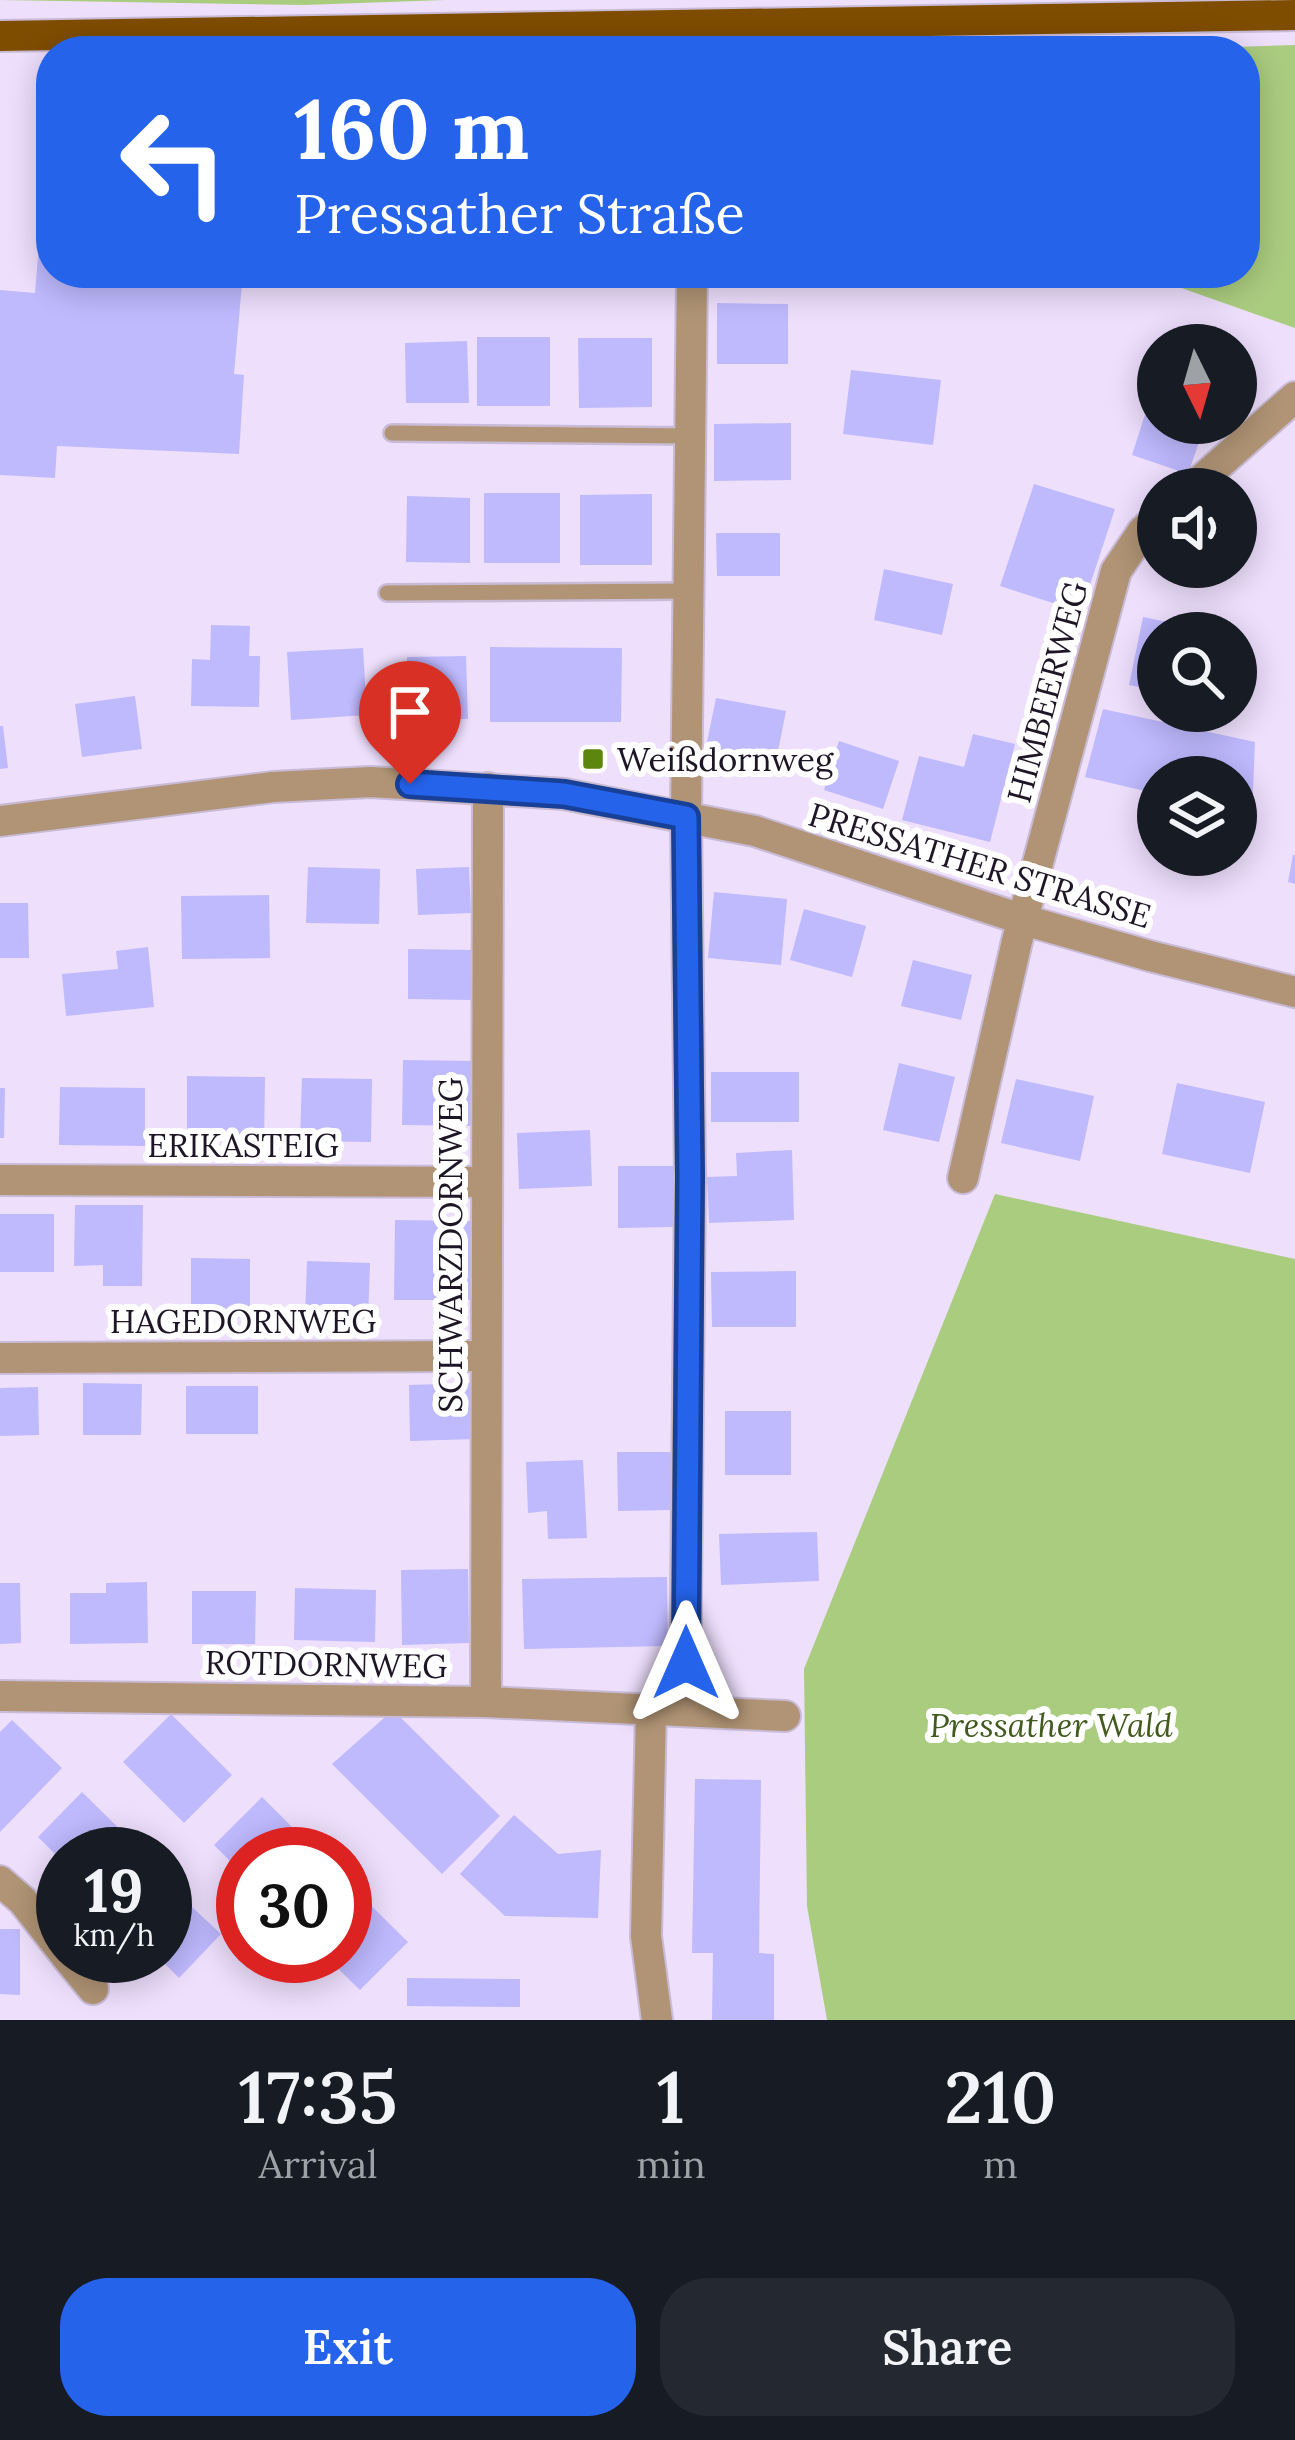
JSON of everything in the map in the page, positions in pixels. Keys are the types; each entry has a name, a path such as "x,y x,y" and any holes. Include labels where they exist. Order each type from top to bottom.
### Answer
{"main road":[{"path":"0,36 1295,16"}],"street":[{"path":"686,1710 690,1176 686,817 692,288"},
{"path":"1216,468 1290,407"},
{"name":"HIMBEERWEG","path":"963,1178 1024,920 1116,571 1137,540"},
{"name":"PRESSATHER STRASSE","path":"0,821 273,788 371,782 564,794 754,831 1024,920 1295,992"},
{"name":"SCHWARZDORNWEG","path":"486,1702 488,788"},
{"name":"ERIKASTEIG","path":"0,1180 486,1182"},
{"name":"HAGEDORNWEG","path":"0,1358 485,1356"},
{"name":"ROTDORNWEG","path":"0,1696 486,1702 785,1717"},
{"path":"651,1708 646,1936 657,2020"},
{"path":"0,1881 36,1918"},
{"path":"88,1983 93,1989"}],"lane":[{"path":"392,433 691,436"},
{"path":"387,593 689,591"}],"green space":[{"path":"0,0 445,0 304,5"},
{"path":"1295,45 1295,328 1182,288 1260,288 1260,46"},
{"name":"Pressather Wald","path":"995,1194 1295,1259 1295,2020 827,2020 807,1906 804,1669"}],"building":[{"path":"36,281 36,288 242,288 234,374 244,375 239,454 57,446 55,478 0,475 0,290 35,293"},
{"path":"717,303 788,304 788,364 717,364"},
{"path":"477,337 550,337 550,406 477,406"},
{"path":"578,338 652,338 652,407 579,408"},
{"path":"467,341 469,403 406,403 405,343"},
{"path":"851,370 941,380 933,445 843,434"},
{"path":"791,423 791,480 714,481 714,424"},
{"path":"1137,439 1137,444 1198,444 1190,468 1170,468 1132,455"},
{"path":"1034,484 1115,509 1081,612 1000,586"},
{"path":"484,493 560,493 560,563 484,563"},
{"path":"652,494 652,565 580,565 580,495"},
{"path":"407,496 470,498 470,563 406,562"},
{"path":"716,533 780,533 780,576 717,576"},
{"path":"884,569 953,584 942,635 874,620"},
{"path":"211,625 250,626 249,656 260,656 259,707 191,706 192,659 210,660"},
{"path":"1137,646 1137,687 1129,685"},
{"path":"490,647 622,648 621,722 490,722"},
{"path":"363,648 367,715 291,720 287,652"},
{"path":"466,656 468,719 408,720 407,657"},
{"path":"135,696 142,749 82,757 75,704"},
{"path":"716,698 786,711 775,766 705,752"},
{"path":"1103,709 1137,716 1137,732 1209,732 1255,742 1254,756 1137,756 1137,789 1085,777"},
{"path":"0,726 8,768 0,769"},
{"path":"973,734 1015,744 990,842 902,820 919,756 964,767"},
{"path":"839,741 899,761 883,809 824,790"},
{"path":"1295,855 1295,884 1288,882"},
{"path":"308,867 380,869 379,924 306,923"},
{"path":"469,867 471,913 418,915 416,869"},
{"path":"714,892 787,899 781,965 708,958"},
{"path":"269,895 270,958 182,959 181,896"},
{"path":"0,903 28,903 29,958 0,958"},
{"path":"804,909 866,926 852,977 790,960"},
{"path":"148,947 154,1007 66,1016 62,974 118,969 116,951"},
{"path":"408,949 472,950 472,1000 408,999"},
{"path":"913,960 972,975 961,1020 901,1006"},
{"path":"403,1060 475,1061 475,1126 402,1125"},
{"path":"899,1063 955,1077 939,1142 883,1130"},
{"path":"711,1072 799,1072 799,1122 711,1122"},
{"path":"187,1076 265,1077 264,1141 187,1141"},
{"path":"302,1078 372,1079 371,1142 300,1141"},
{"path":"1016,1079 1094,1096 1080,1161 1001,1143"},
{"path":"1177,1083 1265,1102 1250,1173 1162,1154"},
{"path":"60,1087 145,1088 145,1146 59,1145"},
{"path":"0,1088 5,1088 4,1138 0,1138"},
{"path":"590,1130 592,1186 519,1189 517,1133"},
{"path":"792,1150 794,1220 709,1223 707,1177 737,1176 736,1153"},
{"path":"618,1166 673,1166 674,1227 618,1228"},
{"path":"75,1205 143,1205 142,1286 103,1286 103,1265 74,1266"},
{"path":"0,1214 54,1214 54,1272 0,1272"},
{"path":"395,1220 471,1221 471,1300 394,1300"},
{"path":"191,1258 250,1259 250,1318 191,1317"},
{"path":"307,1261 370,1263 368,1321 305,1318"},
{"path":"796,1271 796,1327 712,1327 711,1272"},
{"path":"83,1383 142,1384 141,1435 83,1435"},
{"path":"473,1383 475,1439 410,1441 409,1385"},
{"path":"186,1386 258,1386 258,1434 186,1434"},
{"path":"38,1387 39,1435 0,1436 0,1388"},
{"path":"725,1411 791,1411 791,1475 725,1475"},
{"path":"617,1452 673,1452 673,1510 618,1511"},
{"path":"583,1460 587,1538 548,1539 547,1511 528,1513 526,1462"},
{"path":"817,1532 819,1581 721,1585 719,1534"},
{"path":"468,1569 469,1643 402,1645 401,1570"},
{"path":"667,1577 668,1646 524,1649 522,1579"},
{"path":"147,1582 148,1643 70,1644 70,1593 106,1593 106,1583"},
{"path":"0,1583 20,1583 21,1643 0,1644"},
{"path":"295,1588 376,1590 375,1642 294,1640"},
{"path":"192,1591 256,1591 255,1644 192,1644"},
{"path":"393,1710 500,1816 442,1874 332,1764"},
{"path":"171,1714 232,1775 184,1823 123,1762"},
{"path":"12,1720 62,1768 0,1832 0,1732"},
{"path":"695,1779 761,1780 759,1953 774,1954 774,2020 712,2020 713,1953 692,1953"},
{"path":"82,1792 118,1827 48,1827"},
{"path":"262,1797 292,1827 232,1827"},
{"path":"514,1815 558,1854 601,1850 598,1918 505,1916 460,1874"},
{"path":"192,1907 216,1929 216,1939 192,1964"},
{"path":"372,1907 408,1942 372,1978"},
{"path":"0,1929 20,1929 20,1995 0,1994"},
{"path":"407,1978 520,1979 520,2007 407,2006"}],"place":[{"name":"Weißdornweg","path":"593,759"}],"route":[{"path":"410,784 564,794 686,817 690,1176 686,1663"}]}
